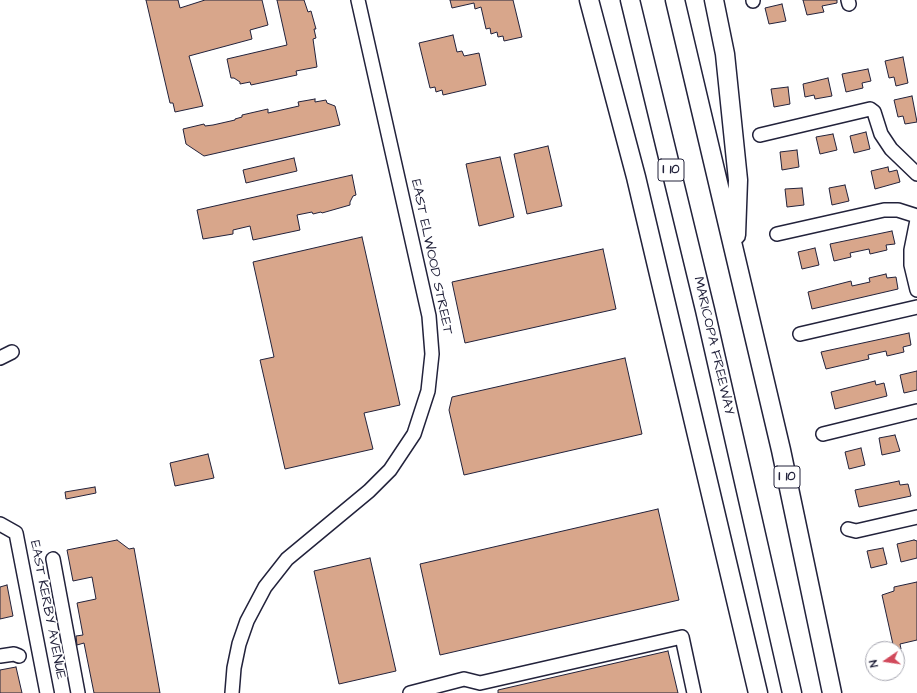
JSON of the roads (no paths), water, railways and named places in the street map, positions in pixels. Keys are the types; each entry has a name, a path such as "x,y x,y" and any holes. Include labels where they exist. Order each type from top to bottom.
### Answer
{"highway":[{"path":"589,0 636,177 758,693"},
{"path":"620,0 637,30"},
{"name":"MARICOPA FREEWAY","path":"630,0 705,310 792,693"},
{"name":"I 10","path":"675,0 781,450 832,693"},
{"path":"714,0 725,54 738,180 736,262"}],"street":[{"name":"EAST ELWOOD STREET","path":"232,693 234,668 239,644 247,621 265,587 287,559 369,491 390,470 414,434 422,412 429,383 432,354 429,316 358,0"},
{"path":"760,134 867,109 872,110 886,142 896,155 917,174"},
{"path":"777,234 884,210 898,210 917,216"},
{"path":"917,220 911,242 911,256 917,290"},
{"path":"800,334 917,307"},
{"path":"823,434 917,411"},
{"path":"848,529 856,531 917,517"},
{"name":"EAST KERBY AVENUE","path":"0,524 16,533 46,693"},
{"path":"53,559 78,693"},
{"path":"410,693 464,679 480,683 682,637 694,693"},
{"path":"0,656 19,656"}]}
